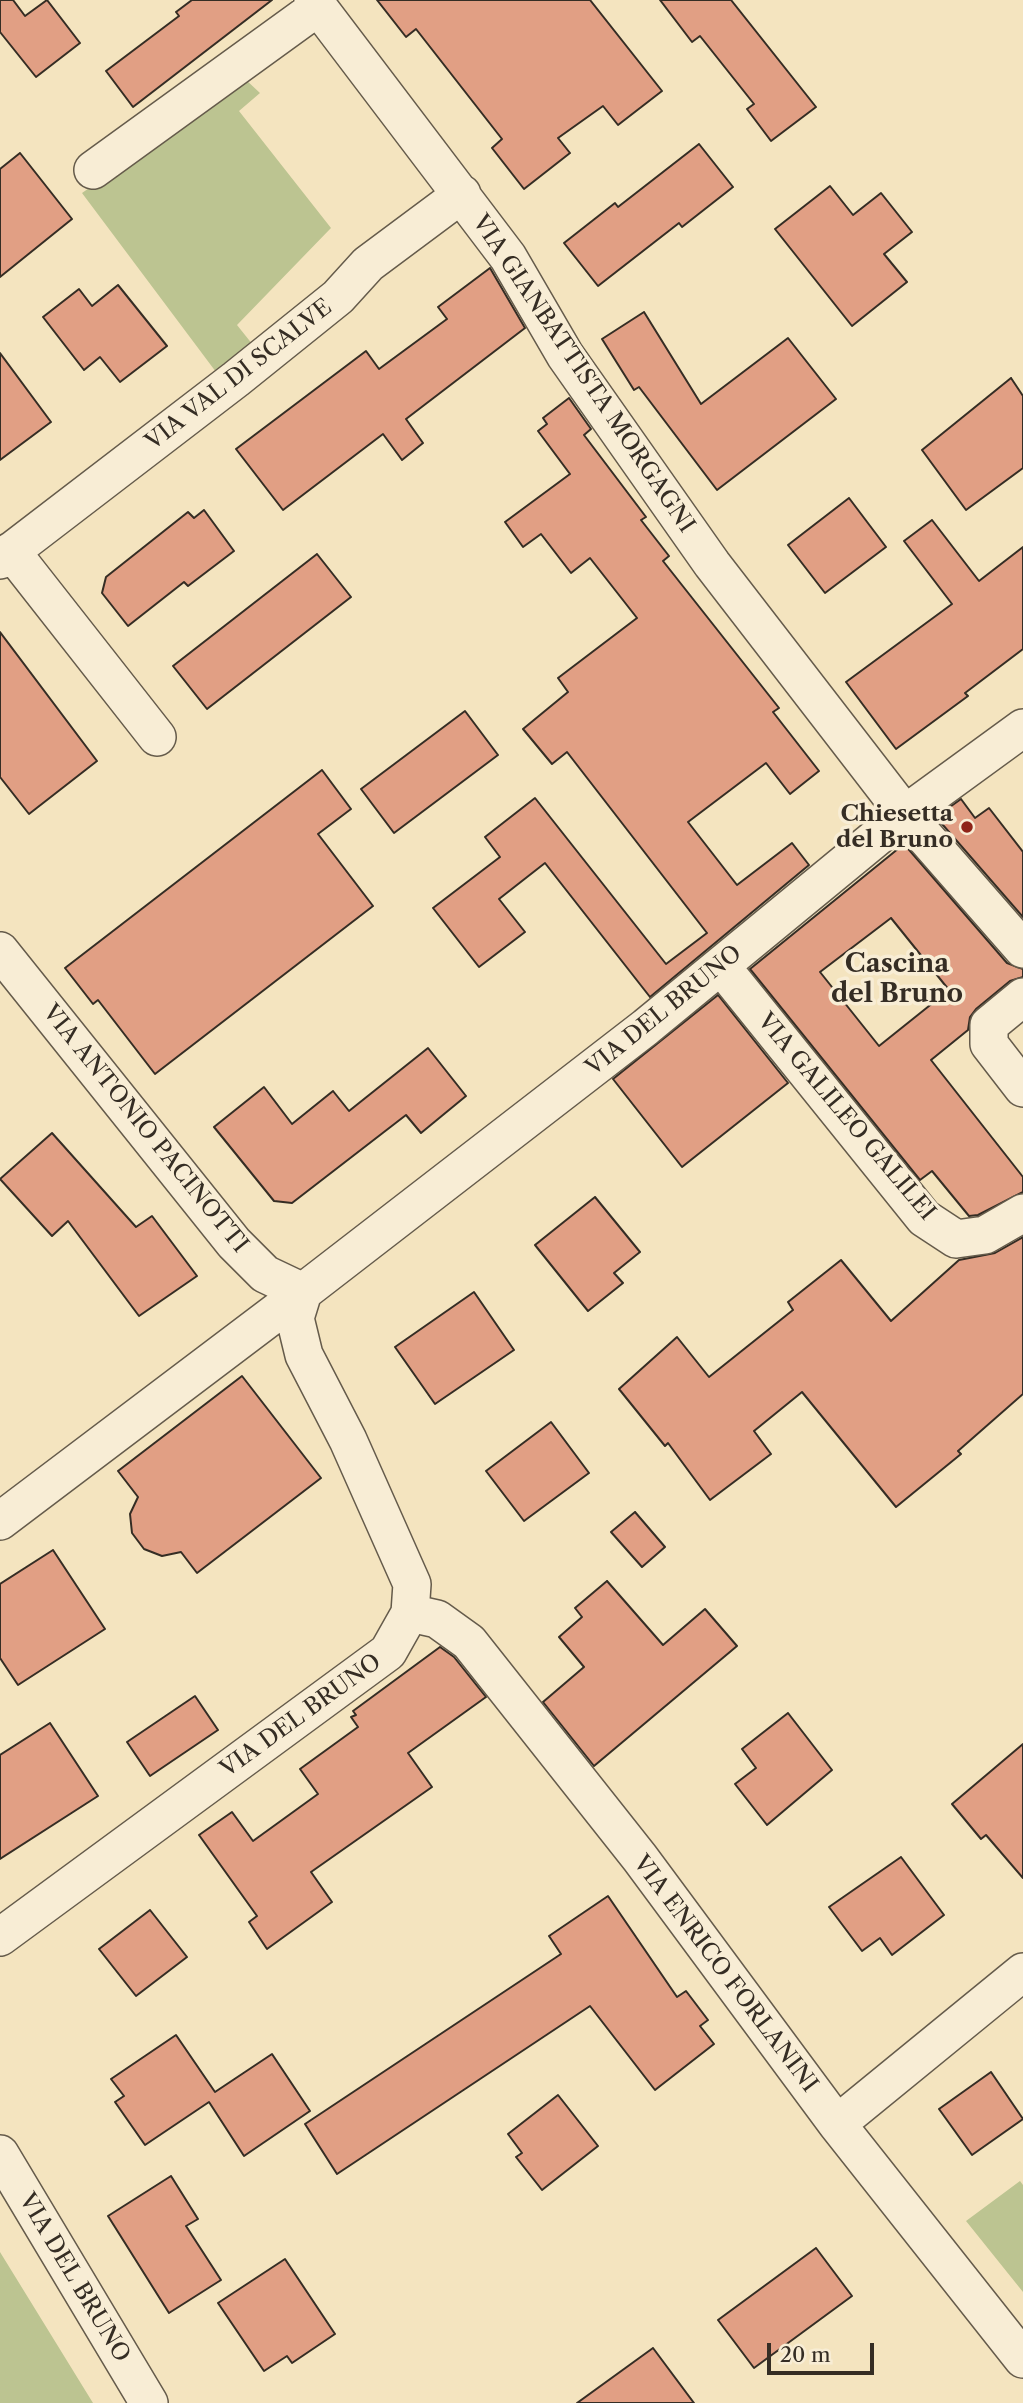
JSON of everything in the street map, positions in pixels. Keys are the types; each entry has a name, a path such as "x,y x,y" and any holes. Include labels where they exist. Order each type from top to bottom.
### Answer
{"street":[{"path":"93,170 316,4"},
{"name":"VIA GIANBATTISTA MORGAGNI","path":"316,4 508,257 565,355 712,564 905,814 1023,949"},
{"name":"VIA VAL DI SCALVE","path":"157,737 6,555 236,379 338,298 377,257 462,194"},
{"name":"VIA DEL BRUNO","path":"0,1521 303,1292 721,966 905,814 1023,728"},
{"name":"VIA ANTONIO PACINOTTI","path":"0,950 234,1243 265,1274 303,1292"},
{"name":"VIA GALILEO GALILEI","path":"721,966 924,1218 956,1239 985,1235 1023,1213"},
{"path":"1023,997 989,1025 989,1044 1023,1088"},
{"path":"303,1292 295,1318 304,1355 348,1440 412,1584 410,1613"},
{"name":"VIA DEL BRUNO","path":"0,1937 388,1652 410,1613"},
{"name":"VIA ENRICO FORLANINI","path":"410,1613 437,1619 468,1642 640,1858 837,2124 1023,2359"},
{"path":"837,2124 1023,1972"},
{"name":"VIA DEL BRUNO","path":"0,2154 149,2403"}],"green space":[{"path":"245,79 260,93 239,111 331,228 237,325 253,345 219,376 82,193"},
{"path":"1020,2181 1023,2185 1023,2292 966,2221"},
{"path":"0,2252 93,2403 0,2403"}],"building":[{"path":"0,0 13,0 25,16 47,0 80,43 36,77 0,32"},
{"path":"192,0 272,0 133,107 106,71 179,16 176,12"},
{"path":"377,0 590,0 662,91 618,125 603,106 558,138 570,153 524,189 492,148 502,139 416,29 406,37"},
{"path":"660,0 731,0 816,107 771,141 747,109 754,104 700,36 692,42"},
{"path":"699,144 733,187 682,227 679,223 598,286 564,243 615,203 618,207"},
{"path":"20,153 72,219 0,277 0,169"},
{"path":"830,186 853,215 881,193 912,232 884,254 907,282 852,326 775,229"},
{"path":"490,268 525,328 406,419 423,443 402,460 383,434 283,510 236,449 366,351 379,369 447,319 438,307"},
{"path":"118,285 167,346 120,382 100,357 84,370 43,317 79,289 92,306"},
{"path":"644,312 701,404 788,338 836,399 717,490 639,387 634,390 602,339"},
{"path":"0,353 51,422 0,460"},
{"path":"1011,378 1023,396 1023,468 966,510 922,450"},
{"path":"569,398 591,429 584,435 646,517 641,520 669,556 663,561 779,708 773,712 819,771 790,794 766,763 688,822 737,885 792,843 809,865 650,997 545,863 499,899 525,932 479,967 433,908 500,857 485,837 535,798 666,964 707,933 567,752 552,764 523,729 568,692 558,678 637,618 590,558 571,573 541,534 523,547 505,522 570,474 538,431 547,424 543,418"},
{"path":"849,498 886,547 825,593 788,545"},
{"path":"204,510 234,551 188,586 184,582 128,626 102,593 106,577 188,512 194,518"},
{"path":"932,520 979,581 1023,547 1023,649 965,693 968,696 896,749 846,682 952,604 904,541"},
{"path":"317,554 351,597 207,709 173,666"},
{"path":"0,632 97,761 29,814 0,777"},
{"path":"465,711 498,755 394,833 361,789"},
{"path":"322,770 351,809 318,834 373,906 155,1074 98,1000 93,1004 65,968"},
{"path":"961,799 975,818 989,808 1023,852 1023,917 936,817"},
{"path":"904,844 1007,963 1023,969 1023,977 1010,981 976,1009 970,1017 968,1030 931,1060 1023,1177 1023,1192 978,1215 969,1216 932,1171 920,1180 750,969","holes":["891,918 949,990 879,1046 820,972"]},
{"path":"718,995 788,1083 682,1167 613,1079"},
{"path":"428,1048 466,1096 421,1133 406,1115 292,1203 274,1201 214,1127 264,1087 292,1124 333,1091 349,1111"},
{"path":"52,1133 136,1227 152,1216 197,1276 139,1316 68,1221 52,1236 0,1179"},
{"path":"595,1197 640,1252 614,1273 623,1283 588,1311 535,1245"},
{"path":"1023,1237 1023,1394 958,1451 961,1454 896,1507 802,1392 754,1431 771,1454 710,1500 668,1443 665,1446 619,1389 677,1337 709,1377 793,1310 788,1302 841,1260 891,1321 959,1260 995,1253"},
{"path":"474,1292 514,1350 435,1404 395,1347"},
{"path":"242,1376 321,1478 197,1573 181,1552 162,1556 144,1549 132,1533 130,1514 138,1497 118,1471"},
{"path":"551,1422 589,1473 524,1521 486,1471"},
{"path":"635,1512 665,1547 642,1567 611,1532"},
{"path":"53,1550 105,1629 18,1685 0,1658 0,1584"},
{"path":"607,1581 663,1645 705,1609 737,1646 594,1766 543,1702 584,1667 559,1637 582,1617 575,1608"},
{"path":"440,1647 454,1657 486,1697 408,1753 432,1787 311,1872 332,1902 267,1949 249,1922 257,1916 199,1835 232,1812 253,1841 318,1794 300,1769 358,1727 351,1717 356,1715 353,1711"},
{"path":"195,1696 218,1730 150,1776 127,1742"},
{"path":"788,1713 832,1770 767,1825 735,1784 756,1768 742,1749"},
{"path":"50,1723 98,1796 0,1859 0,1755"},
{"path":"1023,1744 1023,1878 986,1835 981,1839 952,1804"},
{"path":"901,1857 944,1915 892,1955 880,1938 862,1951 829,1907"},
{"path":"608,1896 677,1997 686,1991 708,2020 700,2026 714,2044 655,2090 590,2006 337,2174 305,2124 561,1954 549,1936"},
{"path":"150,1910 187,1957 136,1996 99,1949"},
{"path":"176,2035 215,2092 272,2054 310,2111 244,2156 209,2102 145,2145 115,2102 124,2096 111,2079"},
{"path":"991,2072 1023,2119 972,2155 939,2109"},
{"path":"558,2095 598,2146 542,2190 516,2157 522,2153 508,2134"},
{"path":"171,2176 198,2219 186,2226 221,2280 169,2313 108,2216"},
{"path":"816,2248 852,2296 754,2368 718,2320"},
{"path":"285,2259 335,2334 292,2363 287,2356 264,2371 218,2303"},
{"path":"653,2348 694,2403 577,2403"}],"place":[{"name":"Chiesetta del Bruno","path":"967,827"}],"district":[{"name":"Cascina del Bruno","path":"897,979"}]}
